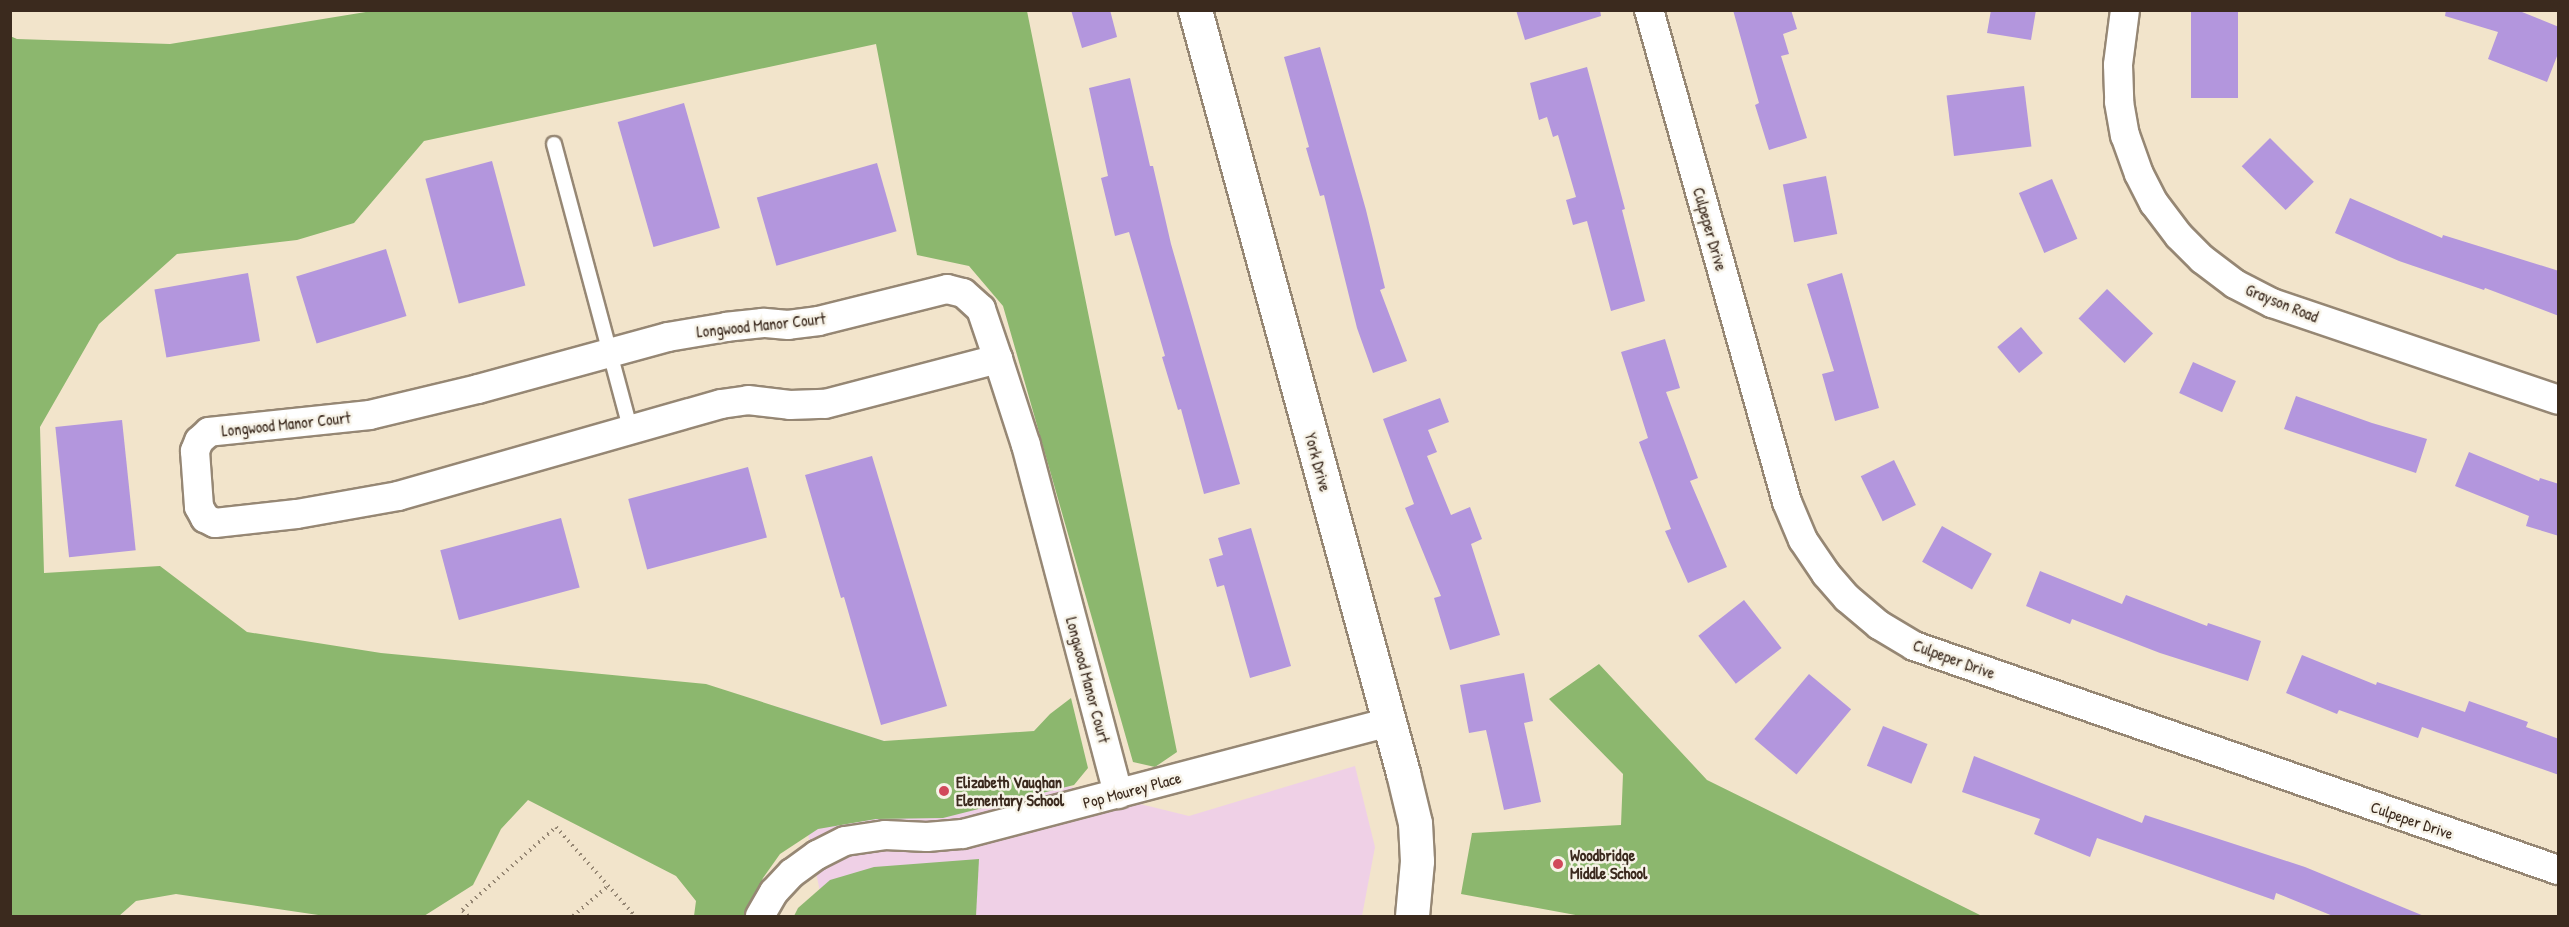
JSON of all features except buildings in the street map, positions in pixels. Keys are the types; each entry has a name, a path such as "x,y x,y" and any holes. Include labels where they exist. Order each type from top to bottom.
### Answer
{"street":[{"name":"York Drive","path":"1195,10 1415,824 1417,861 1412,916"},
{"name":"Culpeper Drive","path":"1649,10 1787,502 1803,540 1826,574 1847,598 1879,625 1914,646 2559,870"},
{"name":"Grayson Road","path":"2125,10 2118,65 2119,102 2125,135 2139,174 2154,203 2179,236 2202,259 2235,284 2272,303 2559,400"},
{"name":"Longwood Manor Court","path":"998,359 825,404 790,405 748,400 721,404 398,496 297,514 215,523 205,518 199,507 195,451 199,441 209,432 370,415 478,389 668,337 763,323 788,325 819,321 947,289 963,293 981,309 998,359 1026,445 1118,794"},
{"name":"Pop Mourey Place","path":"760,916 774,892 792,873 817,855 845,841 885,835 951,836 1389,722"}],"lane":[{"path":"554,144 631,431"}],"path":[{"path":"468,916 462,910 556,827 635,916"},
{"path":"573,916 609,886"}],"shaded area":[{"name":"Elizabeth Vaughan Elementary School","path":"782,708 884,741 1189,816 1355,766 1375,847 1362,916 825,916"}],"green space":[{"path":"378,10 1027,11 1177,752 1155,767 1133,762 1003,306 969,266 917,255 876,44 424,141 354,223 297,240 177,254 99,324 40,427 44,573 160,566 247,632 381,653 706,684 884,741 1034,731 1050,714 1071,698 1088,768 1074,785 943,818 876,819 818,829 780,854 763,878 746,916 694,916 696,901 676,876 528,800 501,829 473,885 424,916 325,916 176,894 136,901 119,916 11,916 10,36 17,39 170,44"},
{"path":"1599,664 1707,780 1982,916 1581,916 1461,894 1472,833 1621,825 1623,774 1549,699"},
{"path":"979,859 976,916 794,916 798,908 830,880 874,867"}],"place":[{"name":"Elizabeth Vaughan Elementary School","path":"944,791"},
{"name":"Woodbridge Middle School","path":"1558,864"}]}
